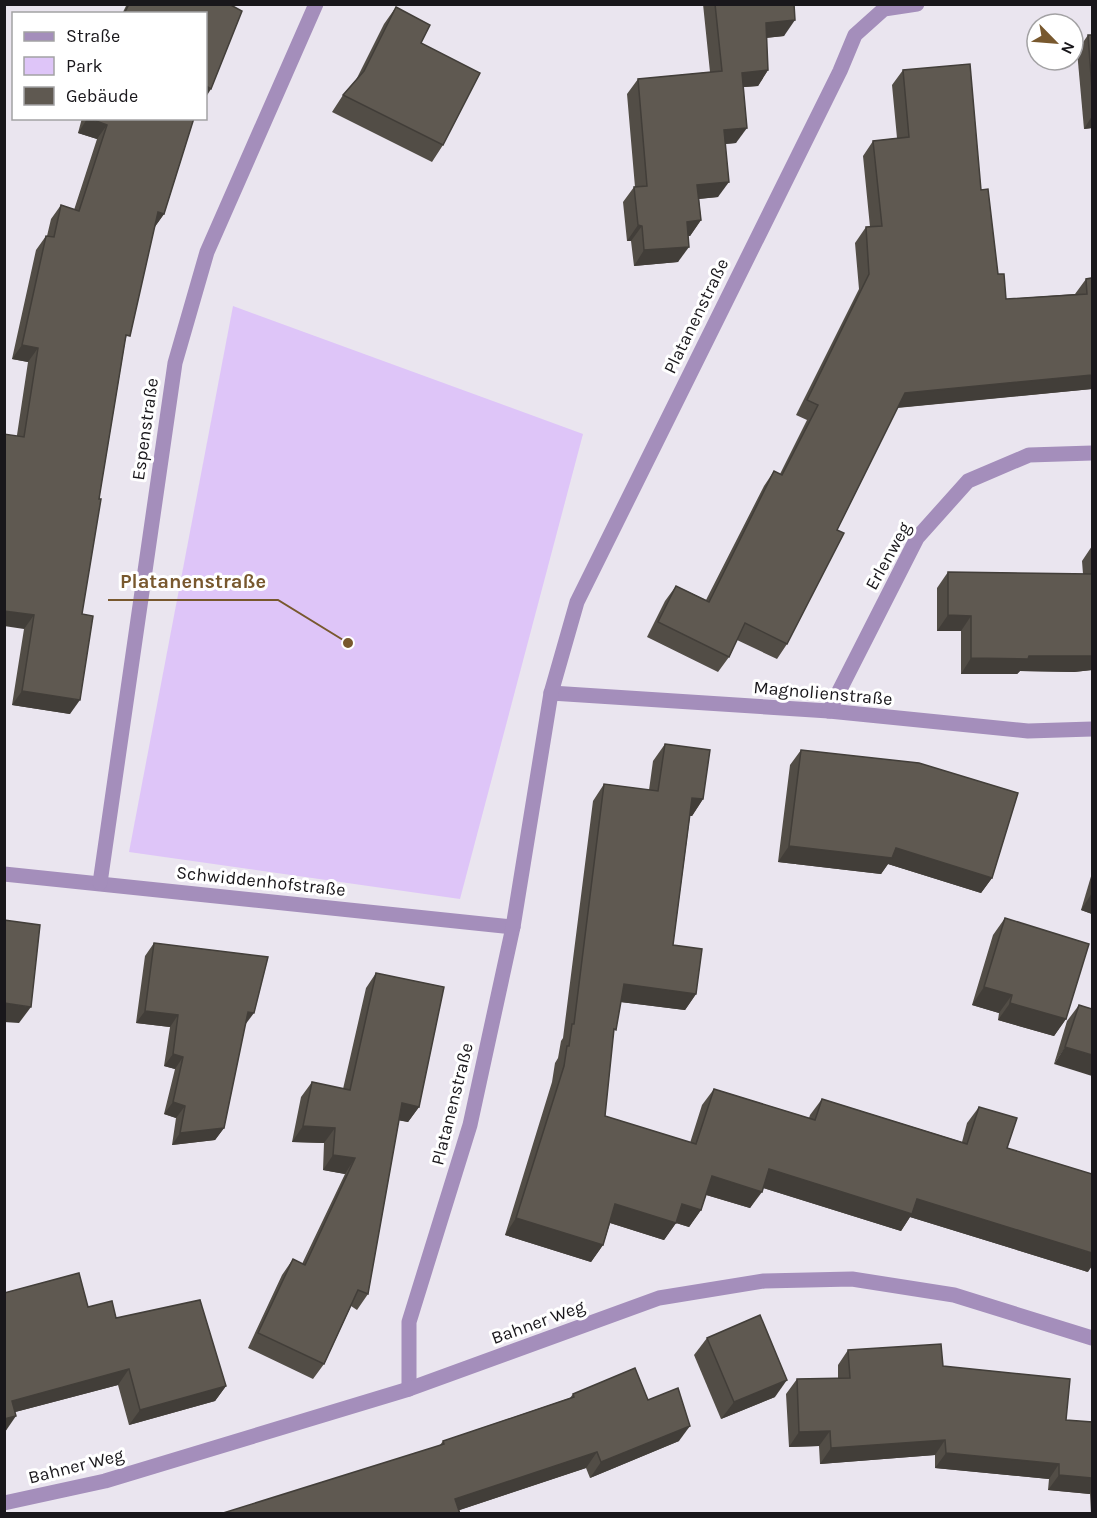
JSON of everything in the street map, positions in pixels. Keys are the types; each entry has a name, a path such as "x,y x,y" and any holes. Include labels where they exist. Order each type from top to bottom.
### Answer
{"street":[{"name":"Espenstraße","path":"100,883 175,363 207,252 316,4"},
{"name":"Platanenstraße","path":"409,1389 409,1322 470,1125 513,927 551,693 577,602 840,71 855,35 884,7 917,4"},
{"name":"Erlenweg","path":"829,711 917,538 968,481 1029,455 1092,453"},
{"name":"Magnolienstraße","path":"551,693 829,711 1028,731 1092,729"},
{"name":"Schwiddenhofstraße","path":"4,874 513,927"},
{"name":"Bahner Weg","path":"4,1503 105,1481 409,1389 659,1298 764,1281 852,1279 954,1295 1092,1338"}],"green space":[{"path":"233,306 583,434 460,899 129,852"}],"building":[{"path":"129,4 229,4 242,11 211,89 207,87 207,12 125,12"},
{"path":"715,4 794,4 795,20 766,23 768,70 742,73 747,128 724,130 729,182 697,185 701,220 687,222 689,247 644,250 642,226 638,225 634,187 647,186 638,79 722,71"},
{"path":"396,7 430,25 421,43 480,73 443,145 343,95 364,71"},
{"path":"1088,35 1092,35 1092,89"},
{"path":"970,64 981,190 988,189 998,274 1004,274 1006,299 1087,294 1086,279 1092,278 1092,375 905,393 837,530 844,533 787,644 745,623 729,657 658,622 676,586 709,602 774,471 782,475 818,405 807,400 869,274 866,227 882,226 873,141 909,137 903,70"},
{"path":"93,120 193,120 164,214 158,212 130,336 126,335 82,614 93,616 80,700 22,691 34,615 4,611 4,434 24,437 38,348 22,345 46,236 54,237 61,205 79,211 107,125"},
{"path":"948,572 1092,574 1092,656 1029,656 1028,659 971,658 971,616 948,615"},
{"path":"665,744 710,750 703,799 692,798 673,945 702,949 696,994 624,984 616,1030 614,1029 605,1116 696,1144 714,1089 815,1120 822,1099 967,1144 979,1107 1017,1118 1007,1148 1092,1174 1092,1253 917,1199 912,1214 769,1169 762,1192 712,1176 701,1210 682,1204 676,1223 615,1204 603,1245 516,1218 564,1066 572,1024 574,1024 604,784 658,791"},
{"path":"801,750 919,763 1018,793 992,878 896,848 892,858 789,846"},
{"path":"1005,918 1089,944 1066,1019 1010,1003 1012,995 984,987"},
{"path":"4,920 40,925 31,1007 4,1003"},
{"path":"154,943 268,957 254,1013 248,1012 224,1128 180,1133 185,1106 173,1102 183,1057 173,1054 178,1015 145,1011"},
{"path":"376,973 444,987 419,1107 402,1103 368,1294 358,1290 324,1364 258,1333 293,1259 305,1265 355,1158 333,1155 335,1128 303,1126 312,1082 350,1090"},
{"path":"1079,1005 1092,1009 1092,1055 1065,1047"},
{"path":"79,1273 88,1307 112,1301 116,1318 200,1300 226,1386 140,1410 129,1369 12,1401 16,1416 4,1419 4,1293"},
{"path":"760,1315 787,1380 734,1402 707,1338"},
{"path":"941,1344 943,1366 1070,1379 1066,1420 1092,1422 1092,1478 1059,1475 1059,1464 946,1453 945,1440 831,1448 830,1431 799,1432 797,1379 850,1378 848,1350"},
{"path":"635,1368 648,1400 678,1388 690,1426 601,1462 597,1452 455,1499 460,1514 220,1514 444,1444 443,1441 574,1397 573,1394"}],"place":[{"name":"Platanenstraße","path":"348,643"}]}
